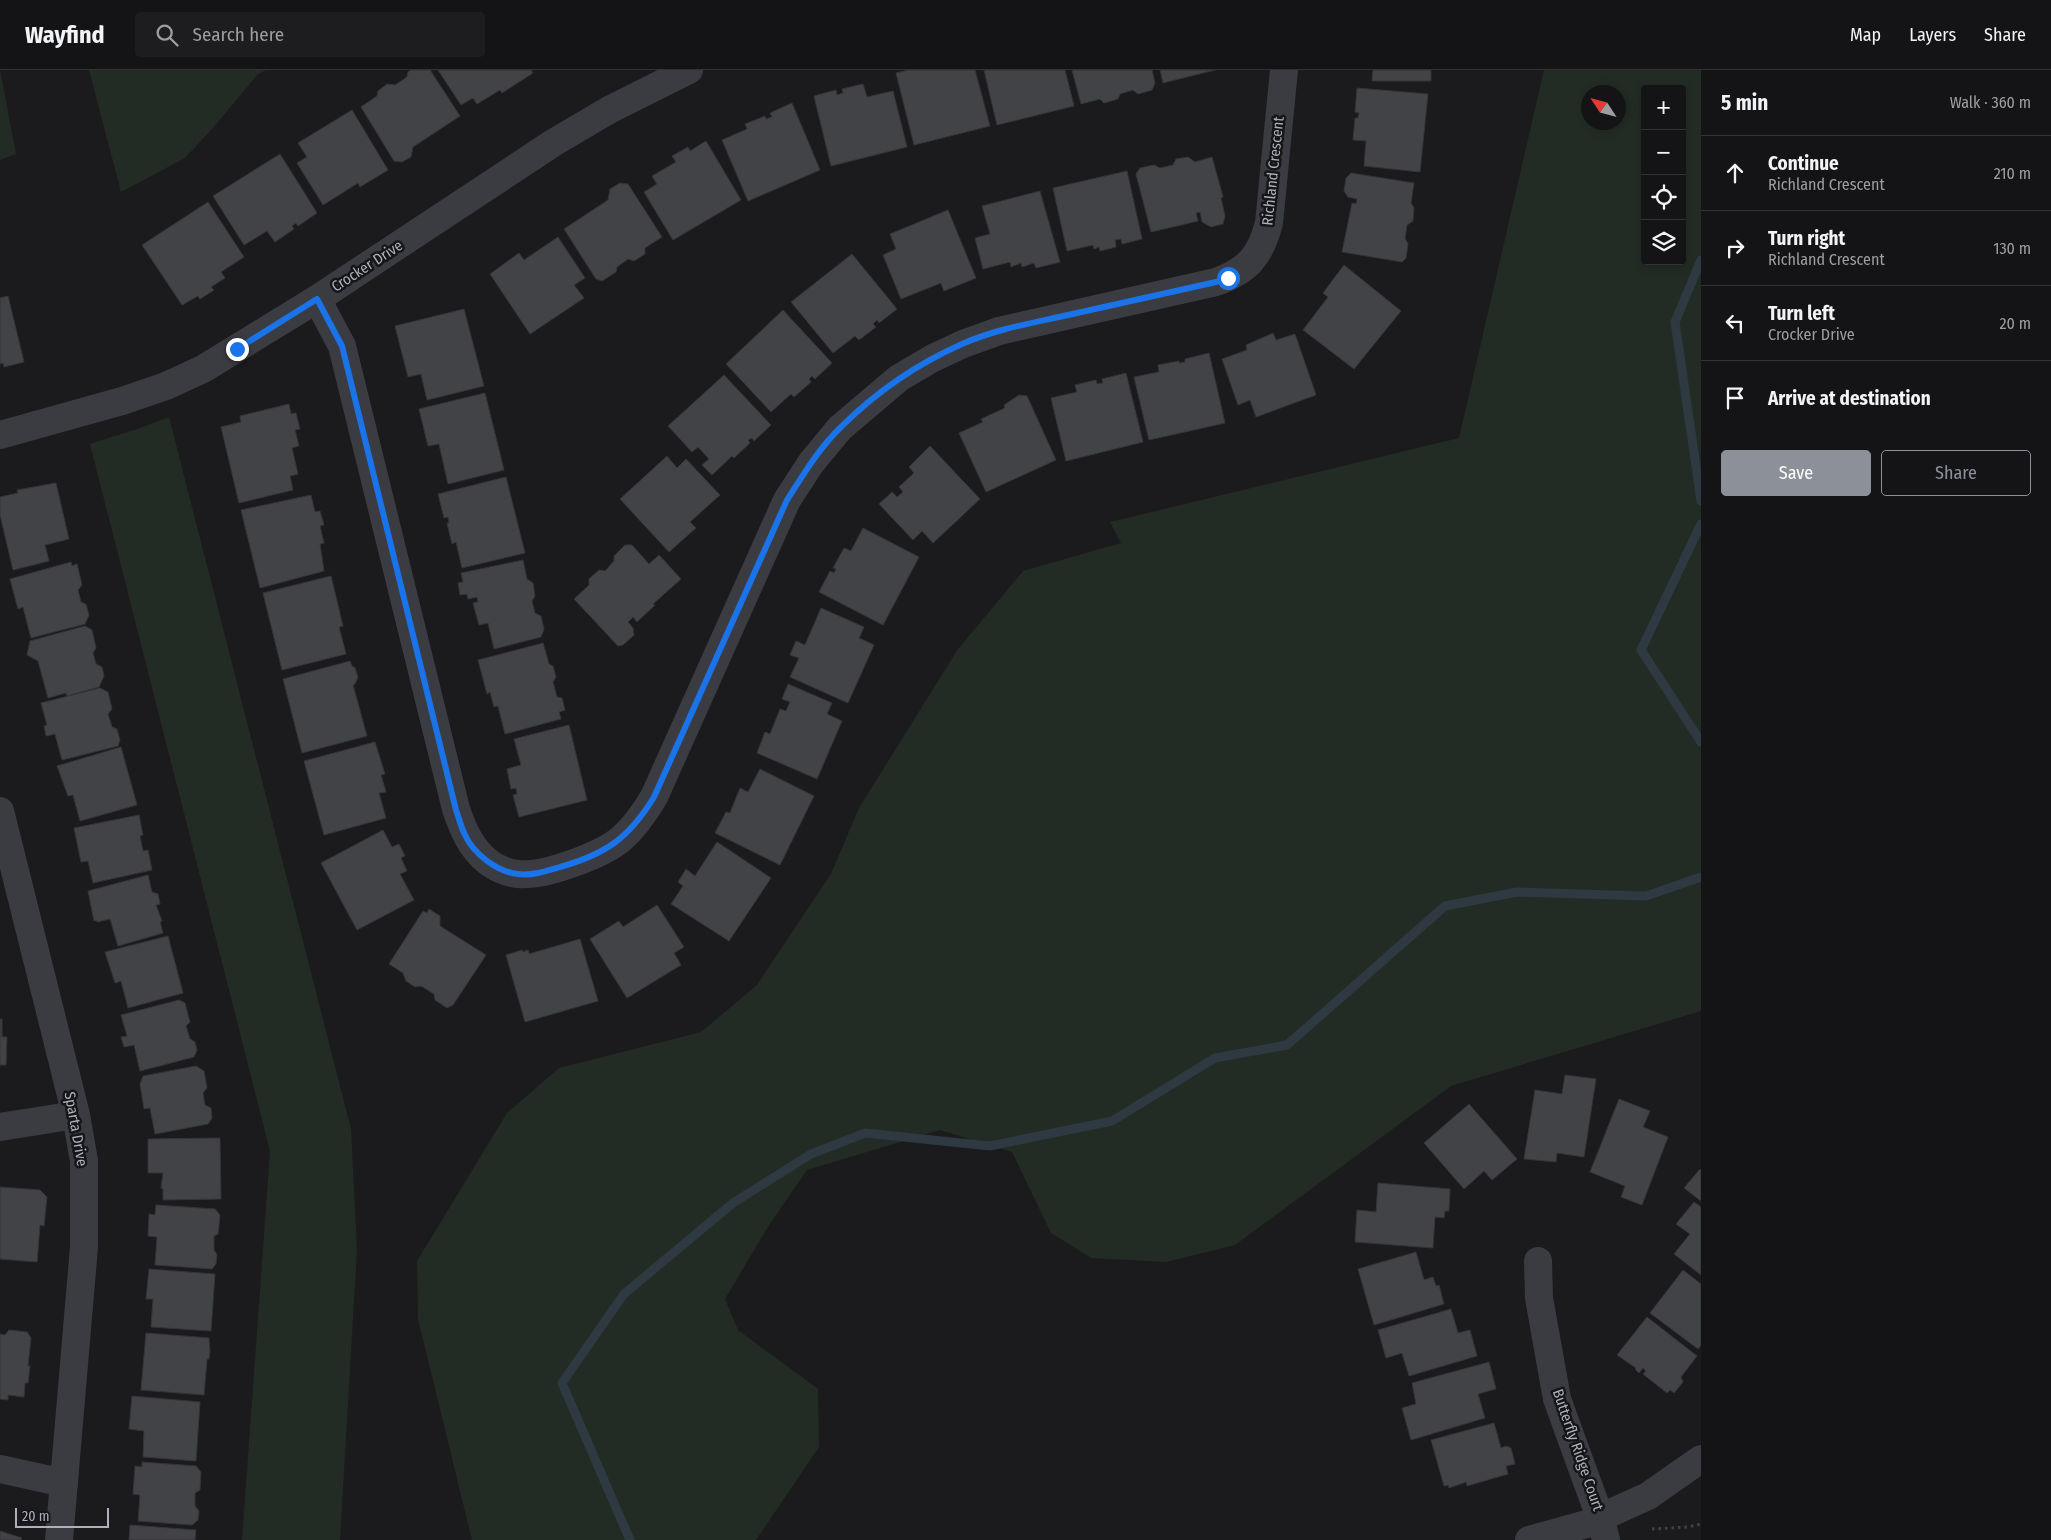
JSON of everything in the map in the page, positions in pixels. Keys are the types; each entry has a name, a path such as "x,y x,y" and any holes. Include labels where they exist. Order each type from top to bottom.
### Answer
{"street":[{"name":"Crocker Drive","path":"0,435 122,401 166,386 203,369 317,299 553,143 609,110 689,70"},
{"name":"Richland Crescent","path":"317,299 342,346 456,810 465,835 487,861 499,869 518,874 540,872 603,852 621,839 641,819 654,797 787,500 811,463 840,428 868,403 899,378 933,358 963,344 999,331 1216,282 1240,272 1256,256 1265,240 1269,223 1284,70"},
{"name":"Sparta Drive","path":"0,811 76,1115 84,1161 84,1247 59,1540"},
{"path":"0,1127 76,1115"},
{"name":"Butterfly Ridge Court","path":"1538,1261 1539,1298 1557,1399 1603,1530"},
{"path":"1529,1540 1603,1530 1604,1516 1648,1496 1701,1459"},
{"path":"0,1469 64,1483"}],"shaded area":[{"path":"0,70 16,154 0,160"},
{"path":"89,70 266,70 258,74 185,158 121,192"},
{"path":"1544,70 1701,70 1701,1011 1451,1086 1235,1245 1166,1262 1091,1258 1051,1233 1012,1152 940,1130 807,1170 769,1225 725,1299 738,1330 818,1389 819,1447 756,1540 472,1540 418,1319 417,1261 507,1113 559,1068 701,1032 757,985 831,874 859,808 958,649 1023,571 1121,543 1110,522 1459,438"},
{"path":"169,417 351,1129 357,1249 340,1540 242,1540 270,1151 90,444"}],"building":[{"path":"411,70 430,70 460,116 413,147 411,157 402,162 394,161 361,107 377,96 378,91 387,84 395,85 407,77 408,72"},
{"path":"438,70 531,70 533,73 502,93 500,90 477,104 473,98 461,105"},
{"path":"909,70 975,70 990,126 914,145 896,73"},
{"path":"984,70 1065,70 1074,106 997,125"},
{"path":"1072,70 1152,70 1155,83 1152,90 1138,94 1133,90 1120,94 1118,99 1104,103 1100,99 1081,104"},
{"path":"1160,70 1215,70 1163,83"},
{"path":"1373,70 1431,70 1431,81 1372,81"},
{"path":"863,84 867,97 893,91 907,147 831,166 814,96 836,90 837,95 843,93 842,89"},
{"path":"1357,88 1428,94 1420,172 1364,166 1366,141 1353,140 1355,118 1358,118 1359,113 1355,112"},
{"path":"792,103 820,170 748,201 722,140 747,129 745,124 765,116 766,119 772,117 770,113"},
{"path":"352,110 388,170 360,187 358,183 323,205 297,163 307,157 298,143"},
{"path":"706,141 741,200 673,240 644,192 657,184 652,176 676,162 672,156 688,147 690,151"},
{"path":"280,154 317,213 298,226 296,223 292,226 294,229 275,242 267,231 244,245 213,196"},
{"path":"1188,157 1195,162 1212,157 1223,197 1221,198 1225,216 1223,224 1211,227 1202,222 1200,212 1196,213 1198,221 1151,232 1136,174 1140,168 1154,165 1160,168 1173,165 1176,159"},
{"path":"1127,171 1142,239 1122,244 1121,239 1115,240 1116,247 1100,251 1099,247 1094,249 1093,245 1067,251 1053,188"},
{"path":"1351,173 1414,183 1411,203 1414,208 1413,221 1407,225 1405,238 1408,244 1406,258 1402,262 1342,252 1352,203 1356,204 1357,199 1348,197 1344,191 1346,178"},
{"path":"620,183 628,184 662,237 645,248 645,254 634,261 628,259 617,267 616,272 602,281 596,279 564,229 608,200 610,189"},
{"path":"1040,191 1060,262 1036,268 1034,263 1022,267 1021,263 1011,267 1010,262 983,269 975,238 990,234 982,206"},
{"path":"208,202 244,257 221,272 225,278 211,287 214,290 200,299 198,296 182,305 142,245"},
{"path":"948,210 976,278 944,291 941,283 901,299 883,255 896,249 890,234"},
{"path":"558,237 585,278 574,285 584,298 530,334 490,274 519,253 524,260"},
{"path":"852,254 897,309 879,323 877,320 873,324 876,327 859,340 855,336 833,353 791,302"},
{"path":"1344,265 1401,311 1354,369 1303,330 1328,297 1323,293"},
{"path":"8,296 24,362 4,367 3,363 0,364 0,298"},
{"path":"464,309 484,386 427,400 421,374 408,377 395,326"},
{"path":"783,310 832,363 815,379 812,376 809,379 811,382 794,397 791,394 771,412 726,364"},
{"path":"1273,333 1276,340 1295,334 1316,395 1256,417 1250,400 1238,405 1222,359 1247,350 1246,345"},
{"path":"1209,353 1225,423 1149,440 1134,377 1159,372 1158,365 1179,361 1179,363 1185,362 1185,359"},
{"path":"1126,373 1143,442 1066,461 1051,398 1077,392 1075,385 1096,380 1097,384 1103,383 1102,379"},
{"path":"724,375 771,425 754,441 752,438 748,440 750,443 734,458 732,456 712,475 702,465 709,459 698,447 692,452 668,426"},
{"path":"485,393 504,470 448,484 439,444 428,446 419,409"},
{"path":"1019,395 1027,396 1056,460 986,492 959,433 983,422 981,419 1005,408 1004,405"},
{"path":"289,404 291,414 296,413 300,429 295,430 299,446 292,448 298,474 290,476 293,490 239,503 221,427 241,422 240,416"},
{"path":"930,446 980,499 933,543 922,531 913,540 879,504 892,492 897,497 903,492 899,487 914,473 909,467"},
{"path":"667,456 677,468 686,459 720,495 690,522 696,528 669,552 620,499"},
{"path":"506,477 525,553 462,568 456,542 452,544 447,523 449,523 448,517 444,518 438,494"},
{"path":"56,483 69,539 45,545 49,561 13,570 0,515 0,497 18,493 17,490"},
{"path":"311,495 315,512 320,511 324,525 320,526 324,543 320,544 324,571 260,588 241,510"},
{"path":"863,528 919,557 883,625 819,592 830,571 834,573 836,569 833,568 844,548 851,551"},
{"path":"625,545 632,545 649,564 659,555 681,579 653,604 655,605 637,622 633,617 628,622 633,628 634,635 623,645 618,646 574,599 589,585 589,579 599,570 605,571 614,561 614,556"},
{"path":"523,560 527,579 533,583 535,596 532,601 535,613 541,616 544,629 541,637 494,649 488,623 479,625 473,603 478,602 477,597 468,599 467,594 460,595 458,583 463,582 461,573"},
{"path":"71,562 72,566 77,564 82,585 78,590 81,602 86,604 89,615 85,624 31,638 23,607 18,609 10,579"},
{"path":"331,576 343,626 339,627 346,654 282,670 263,593"},
{"path":"821,608 864,627 859,638 874,645 848,703 790,677 799,658 790,655 796,641 805,645"},
{"path":"85,626 92,630 96,648 93,653 96,664 102,667 104,676 99,687 67,696 66,693 48,698 38,661 27,655 30,641"},
{"path":"543,643 549,664 553,666 556,677 553,682 557,697 562,698 565,710 559,712 561,719 505,734 498,706 494,707 490,692 487,694 478,660"},
{"path":"350,661 358,677 353,685 367,736 302,753 283,679"},
{"path":"788,684 832,703 827,714 842,721 817,779 757,753 765,732 770,734 780,709 786,711 790,702 782,699"},
{"path":"100,688 108,692 112,709 108,714 112,727 117,729 120,740 118,746 62,760 55,734 46,736 44,726 47,725 41,703"},
{"path":"569,725 587,800 519,817 513,795 517,794 516,788 511,789 507,769 521,765 514,739"},
{"path":"375,742 385,774 381,775 386,792 379,793 386,818 324,835 304,761"},
{"path":"121,747 137,805 80,821 73,795 68,796 57,766"},
{"path":"760,769 814,796 780,865 715,833 726,812 730,813 740,788 748,792"},
{"path":"139,815 143,835 140,836 143,851 148,850 152,870 93,883 88,861 81,862 74,828"},
{"path":"383,830 392,847 399,844 405,856 401,858 407,871 400,874 414,900 357,930 321,863"},
{"path":"717,842 771,878 729,941 671,904 683,886 678,882 686,869 695,876"},
{"path":"148,875 152,892 158,894 160,904 156,905 162,921 160,922 163,933 118,946 110,919 94,921 88,891"},
{"path":"657,905 684,947 674,953 681,965 627,998 590,939 619,921 623,927"},
{"path":"429,909 440,916 440,926 486,955 453,1005 447,1008 435,1000 434,994 421,986 415,987 406,981 403,973 389,964 423,911 427,913"},
{"path":"168,936 183,993 128,1008 121,981 115,983 105,952"},
{"path":"580,939 598,1001 525,1022 506,955 522,950 523,952 528,950 529,954"},
{"path":"179,1000 185,1003 190,1022 186,1026 190,1039 195,1042 197,1050 194,1057 140,1071 134,1045 124,1047 121,1037 127,1036 121,1015"},
{"path":"0,1019 2,1019 2,1037 7,1037 6,1065 0,1065"},
{"path":"196,1066 204,1071 207,1088 203,1093 205,1105 211,1108 212,1118 208,1124 155,1134 150,1108 144,1109 140,1084 143,1076"},
{"path":"1565,1075 1596,1079 1584,1157 1557,1153 1556,1162 1524,1159 1535,1090 1562,1094"},
{"path":"1619,1099 1650,1111 1643,1127 1668,1137 1642,1205 1621,1197 1625,1186 1590,1172"},
{"path":"1469,1104 1517,1159 1492,1180 1484,1171 1464,1189 1424,1143"},
{"path":"220,1138 221,1199 163,1200 163,1189 161,1188 163,1173 148,1173 148,1139"},
{"path":"1701,1170 1701,1201 1684,1188"},
{"path":"1378,1183 1450,1189 1449,1211 1445,1211 1444,1218 1435,1217 1433,1248 1355,1242 1357,1210 1376,1212"},
{"path":"0,1187 40,1190 47,1197 44,1226 40,1225 37,1262 0,1259"},
{"path":"1694,1202 1701,1207 1701,1275 1674,1254 1690,1234 1676,1224"},
{"path":"156,1205 215,1209 220,1215 218,1234 214,1236 214,1250 217,1255 216,1264 212,1269 155,1265 157,1237 148,1236 149,1214 155,1215"},
{"path":"1416,1252 1424,1280 1433,1277 1436,1286 1439,1285 1444,1304 1374,1325 1358,1269"},
{"path":"149,1269 215,1274 211,1331 151,1327 153,1299 146,1299"},
{"path":"1683,1270 1701,1284 1701,1345 1698,1349 1650,1313"},
{"path":"1451,1309 1458,1333 1470,1330 1477,1356 1409,1376 1402,1353 1386,1358 1378,1330"},
{"path":"1647,1317 1697,1356 1681,1377 1683,1382 1674,1393 1670,1390 1667,1393 1643,1374 1646,1371 1643,1368 1639,1373 1636,1368 1617,1355"},
{"path":"9,1330 27,1332 31,1338 28,1383 25,1383 24,1397 8,1395 8,1400 0,1399 0,1334 5,1335"},
{"path":"146,1333 209,1338 210,1351 209,1359 207,1359 204,1395 141,1390"},
{"path":"1489,1362 1496,1389 1478,1394 1485,1418 1411,1440 1402,1408 1416,1404 1412,1383"},
{"path":"132,1396 200,1402 196,1461 143,1457 144,1431 129,1429"},
{"path":"1494,1423 1501,1448 1506,1446 1511,1448 1515,1464 1506,1466 1508,1474 1467,1486 1466,1482 1449,1488 1448,1485 1444,1486 1431,1440"},
{"path":"142,1462 196,1466 201,1472 200,1490 195,1493 195,1506 199,1511 198,1520 192,1525 138,1521 140,1495 133,1494 135,1466 142,1467"},
{"path":"130,1525 196,1530 195,1540 129,1540"},
{"path":"0,1531 22,1538 21,1540 0,1540"}],"waterway":[{"path":"1701,260 1675,322 1701,501"},
{"path":"1701,524 1641,650 1701,742"},
{"path":"630,1540 562,1383 624,1294 733,1203 811,1154 865,1133 990,1146 1112,1121 1215,1058 1287,1045 1445,906 1517,892 1646,896 1701,877"}],"route":[{"path":"237,349 317,299 342,346 456,810 465,835 475,849 487,861 499,869 518,874 540,872 603,852 621,839 641,819 654,797 787,500 811,463 840,428 868,403 899,378 933,358 963,344 999,331 1228,278"}]}
